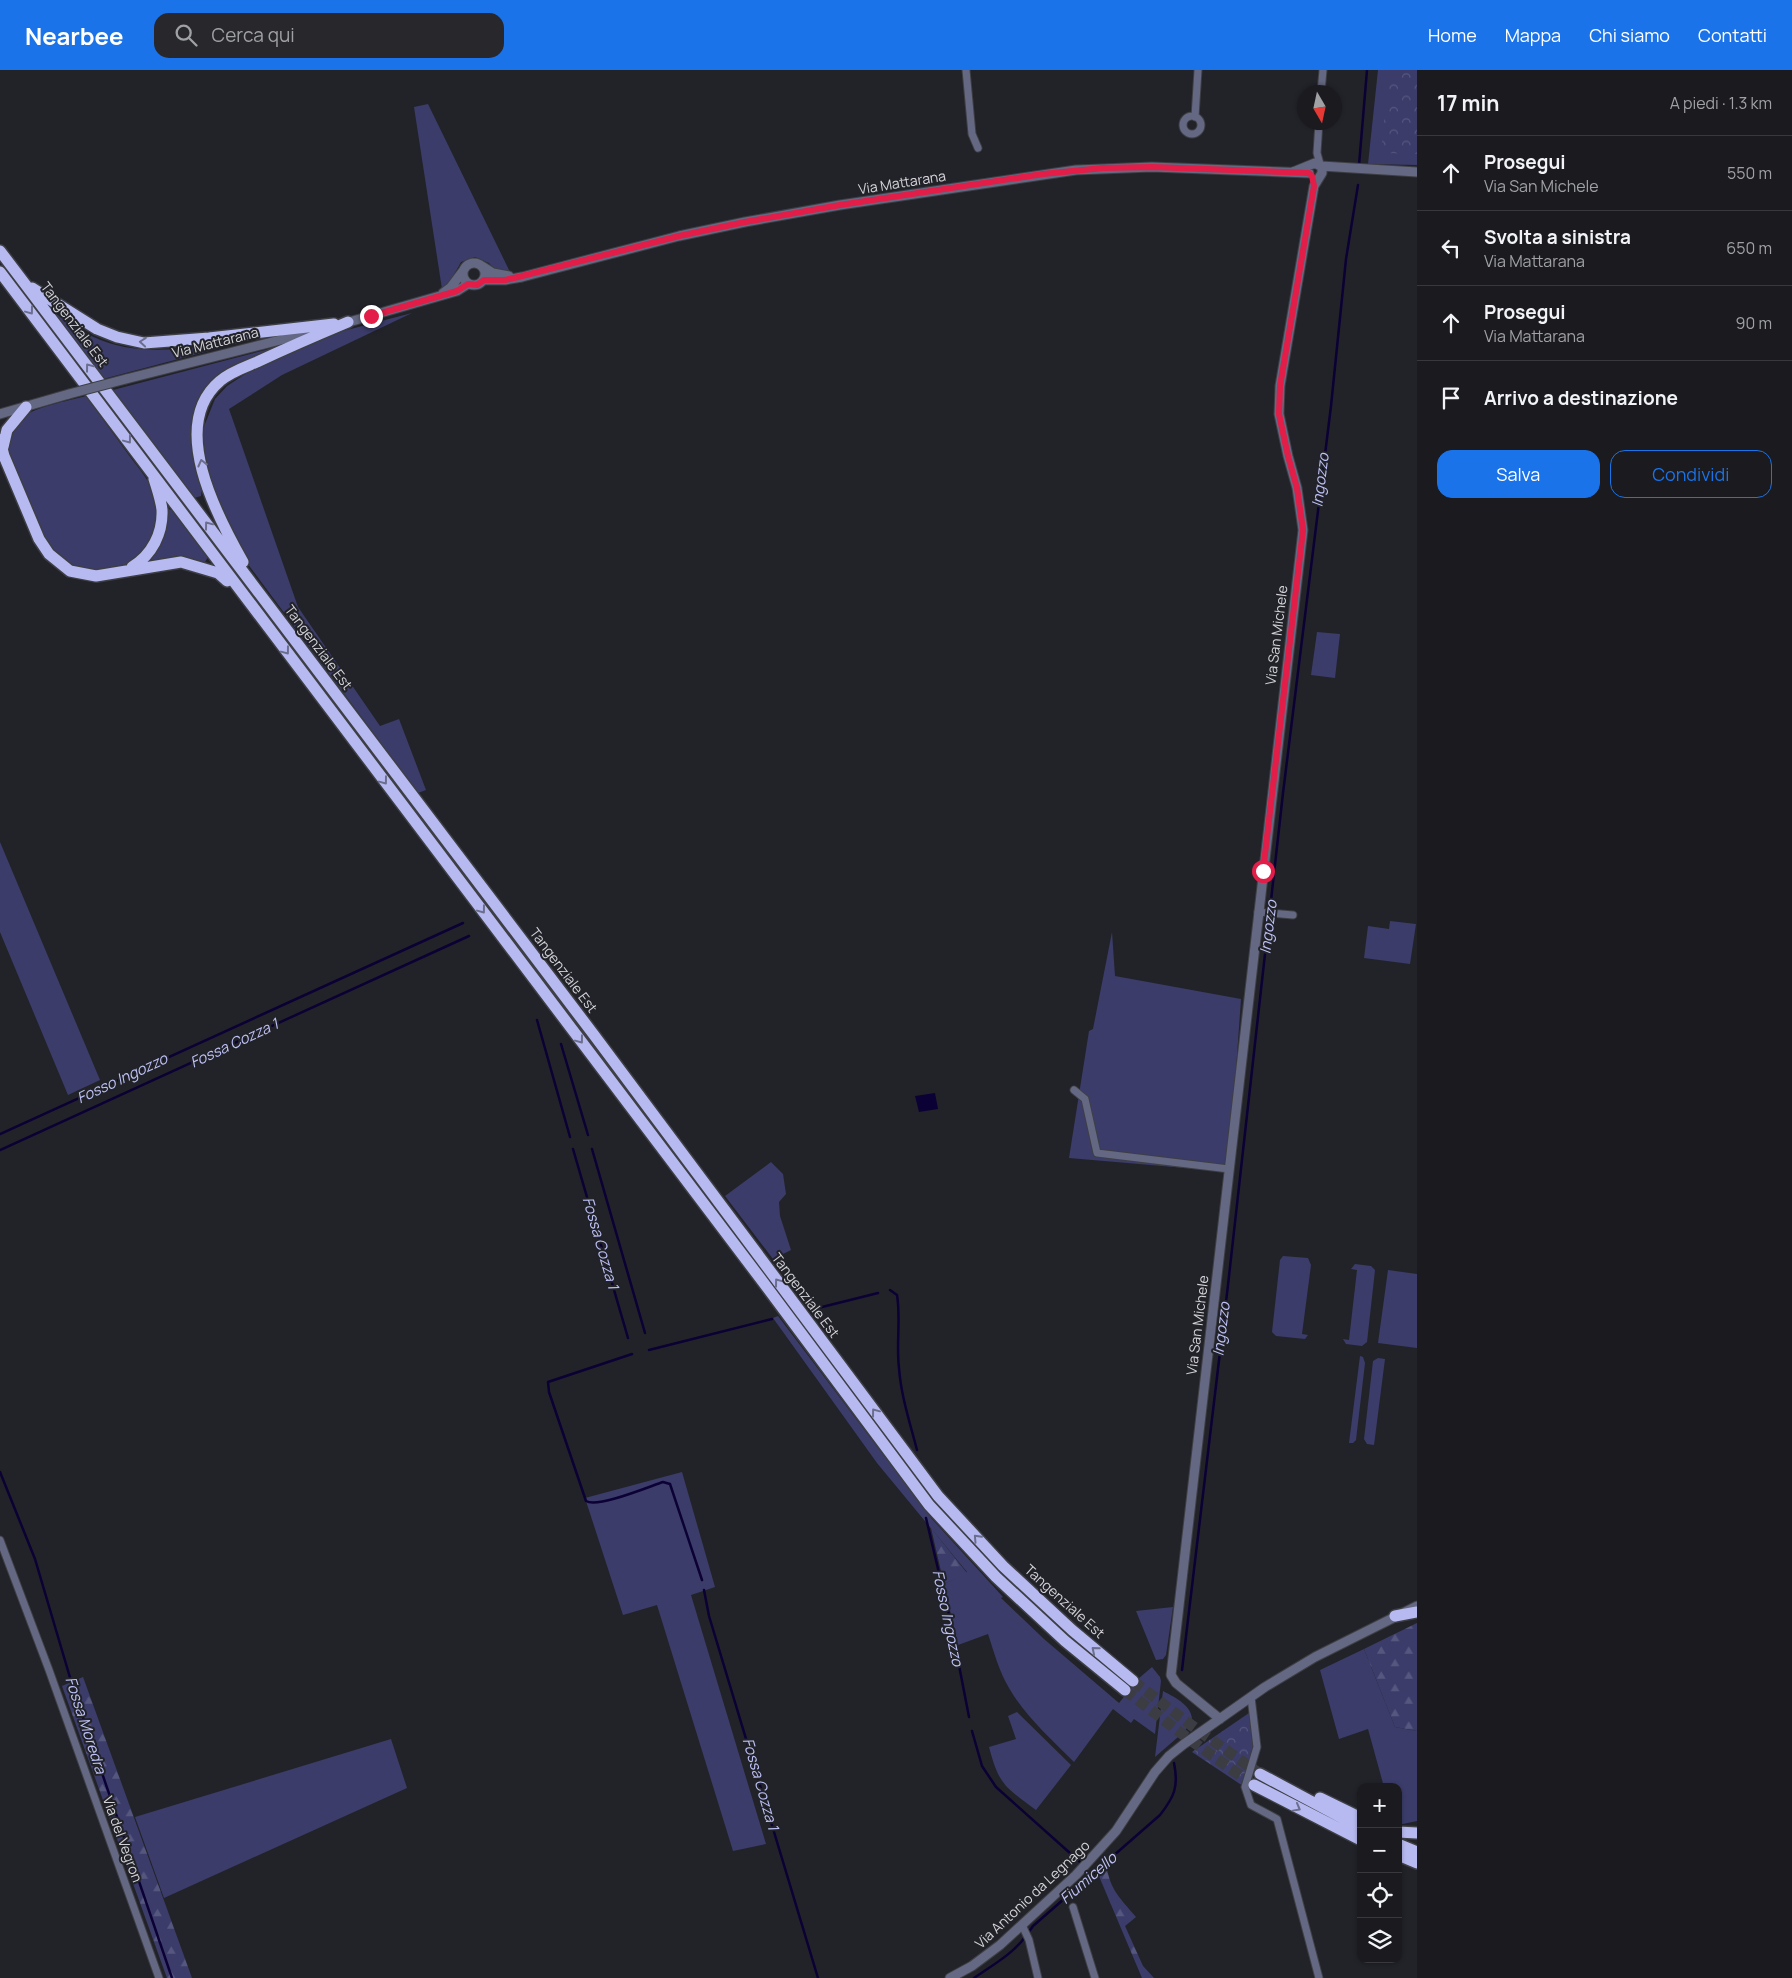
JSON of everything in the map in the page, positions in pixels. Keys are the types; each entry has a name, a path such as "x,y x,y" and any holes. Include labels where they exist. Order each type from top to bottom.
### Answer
{"highway":[{"name":"Tangenziale Est","path":"0,251 588,1027 938,1496 1003,1566 1072,1630 1133,1681"},
{"name":"Tangenziale Est","path":"0,272 763,1282 929,1505 996,1577 1065,1641 1125,1690"},
{"path":"26,284 97,329 117,338 144,343 209,338 348,322"},
{"path":"266,602 223,526 208,486 198,447 198,418 212,389 221,380 294,344 348,322"},
{"path":"2,453 7,430 26,407"},
{"path":"0,440 2,453 39,539 49,554 70,570 80,574 96,576 181,562 218,573 272,632"},
{"path":"124,571 145,557 158,537 162,509 153,473"},
{"path":"1395,1616 1417,1612"},
{"path":"1260,1774 1357,1826"},
{"path":"1254,1785 1357,1838"},
{"path":"1285,1788 1322,1799 1357,1816"},
{"path":"1402,1832 1417,1833"},
{"path":"1402,1846 1417,1852"},
{"path":"1402,1857 1417,1863"}],"street":[{"path":"966,70 972,134 978,148"},
{"path":"1195,117 1198,70"},
{"path":"1322,85 1323,70"},
{"path":"1318,130 1315,172 1338,168 1417,172"},
{"name":"Via Mattarana","path":"484,280 505,280 696,232 745,222 1051,173 1103,168 1152,167 1315,172"},
{"name":"Via San Michele","path":"1220,1719 1176,1683 1171,1675 1229,1169 1261,912 1303,530 1297,488 1279,414 1280,386 1315,172"},
{"path":"476,263 482,266 485,272 484,280 477,285 468,284 464,278 463,271 470,264 476,263"},
{"name":"Via Mattarana","path":"482,266 493,273 522,276"},
{"name":"Via Mattarana","path":"437,297 451,287 463,271"},
{"name":"Via Mattarana","path":"0,414 69,394 348,322 457,291 468,284"},
{"path":"1261,912 1292,916"},
{"path":"1074,1090 1085,1099 1097,1153 1229,1169"},
{"name":"Via del Vegron","path":"0,1540 49,1670 159,1978"},
{"name":"Via Antonio da Legnago","path":"950,1978 972,1966 1024,1927 1098,1853 1127,1816 1155,1772 1168,1756 1251,1697 1314,1657 1417,1606"},
{"path":"1251,1697 1256,1747 1245,1787 1251,1805 1277,1819 1319,1978"},
{"path":"1073,1908 1095,1978"},
{"path":"1024,1927 1030,1940 1038,1978"}],"green space":[{"path":"1378,70 1417,70 1417,165 1368,164"},
{"path":"1389,70 1417,70 1417,154 1381,153"},
{"path":"428,104 510,272 496,271 489,263 475,257 461,262 451,280 442,289 414,107"},
{"path":"412,313 282,375 229,409 298,607 380,726 399,719 426,790 418,793 233,544 211,488 202,441 203,429 215,399 227,386 250,371 324,336"},
{"path":"56,314 99,340 126,347 146,349 190,348 273,334 103,379"},
{"path":"281,346 234,368 194,417 191,431 191,447 202,487 201,496 194,498 113,390"},
{"path":"86,396 145,477 155,495 158,511 152,535 143,550 125,566 103,572 88,571 74,567 66,563 53,551 44,537 24,494 8,451 7,443 15,425 25,415 51,405"},
{"path":"168,509 172,510 208,557 205,562 181,558 152,560 151,556"},
{"path":"1317,632 1340,634 1335,678 1311,675"},
{"path":"0,842 100,1080 68,1095 0,932"},
{"path":"1390,921 1416,924 1410,964 1364,958 1368,926 1389,929"},
{"path":"1112,932 1115,976 1241,999 1229,1169 1221,1171 1069,1158 1089,1031 1093,1029"},
{"path":"771,1162 783,1174 786,1194 779,1202 780,1216 791,1250 773,1259 725,1196"},
{"path":"1283,1256 1308,1258 1311,1265 1302,1334 1308,1335 1305,1339 1276,1336 1272,1332 1280,1260"},
{"path":"1355,1264 1371,1266 1375,1270 1367,1342 1362,1346 1346,1344 1343,1339 1349,1340 1357,1270 1351,1269"},
{"path":"1388,1270 1417,1274 1417,1348 1378,1343"},
{"path":"778,1316 932,1519 1003,1597 1001,1598 1044,1639 1119,1703 1138,1679 1152,1667 1161,1681 1155,1734 1134,1719 1131,1723 1113,1709 1074,1762 1039,1727 1015,1698 1002,1675 988,1634 958,1645 944,1584 967,1572 877,1463 773,1318"},
{"path":"1360,1356 1363,1357 1365,1363 1356,1440 1353,1443 1349,1443"},
{"path":"1378,1358 1385,1359 1374,1445 1367,1444 1364,1439 1373,1361"},
{"path":"682,1472 715,1587 691,1595 766,1844 733,1851 657,1605 623,1615 585,1498"},
{"path":"931,1528 967,1573 944,1584"},
{"path":"1173,1607 1166,1655 1163,1659 1156,1660 1136,1611"},
{"path":"1417,1623 1417,1731 1395,1727 1364,1649"},
{"path":"1364,1649 1395,1727 1417,1731 1417,1821 1402,1824 1402,1783 1383,1783 1368,1729 1339,1739 1320,1670"},
{"path":"83,1677 192,1978 167,1978 62,1686"},
{"path":"1163,1691 1185,1705 1192,1718 1185,1731 1155,1757"},
{"path":"1017,1712 1071,1765 1036,1810 1010,1790 1000,1778 989,1747 1016,1739 1008,1716"},
{"path":"1249,1713 1253,1746 1243,1786 1192,1752"},
{"path":"391,1739 407,1788 164,1898 135,1817"},
{"path":"1106,1859 1109,1877 1115,1891 1136,1917 1125,1926 1143,1966 1154,1978 1142,1978 1096,1869"}],"shaded area":[{"path":"935,1093 938,1109 919,1112 915,1096"}],"waterway":[{"name":"Ingozzo","path":"1359,165 1367,70"},
{"name":"Ingozzo","path":"1182,1670 1228,1285 1283,793 1331,406 1346,259 1358,185"},
{"name":"Fosso Ingozzo","path":"0,1134 463,923"},
{"name":"Fossa Cozza 1","path":"0,1150 469,936"},
{"name":"Fossa Cozza 1","path":"537,1020 570,1137"},
{"name":"Fosso Ingozzo","path":"561,1044 588,1135"},
{"name":"Fossa Cozza 1","path":"573,1149 628,1338"},
{"name":"Fosso Ingozzo","path":"592,1149 645,1333"},
{"name":"Fosso Ingozzo","path":"890,1290 897,1295 900,1378 917,1450"},
{"name":"Fosso Ingozzo","path":"810,1310 878,1293"},
{"name":"Fosso Ingozzo","path":"649,1350 772,1319"},
{"name":"Fossa Cozza 1","path":"632,1354 548,1382 549,1392 586,1501 601,1502 663,1482 670,1484 702,1580"},
{"name":"Fossa Moredra","path":"0,1472 35,1559 74,1691 172,1978"},
{"name":"Fosso Ingozzo","path":"926,1518 951,1624 969,1717"},
{"name":"Fossa Cozza 1","path":"704,1590 709,1616 818,1978"},
{"name":"Fosso Ingozzo","path":"972,1731 982,1766 996,1787 1080,1862"},
{"name":"Fiumicello","path":"1028,1933 1033,1926 1160,1815 1169,1803 1174,1791 1176,1779 1174,1763"},
{"name":"Fiumicello","path":"974,1978 1008,1954 1025,1937"}],"tunnel":[{"path":"1133,1681 1260,1774"},
{"path":"1125,1690 1189,1739 1254,1785"}],"route":[{"path":"371,316 457,291 468,284 477,285 484,280 505,280 705,230 840,205 994,181 1103,168 1152,167 1309,173 1312,176 1314,186 1280,386 1279,414 1297,488 1303,530 1263,871"}]}
